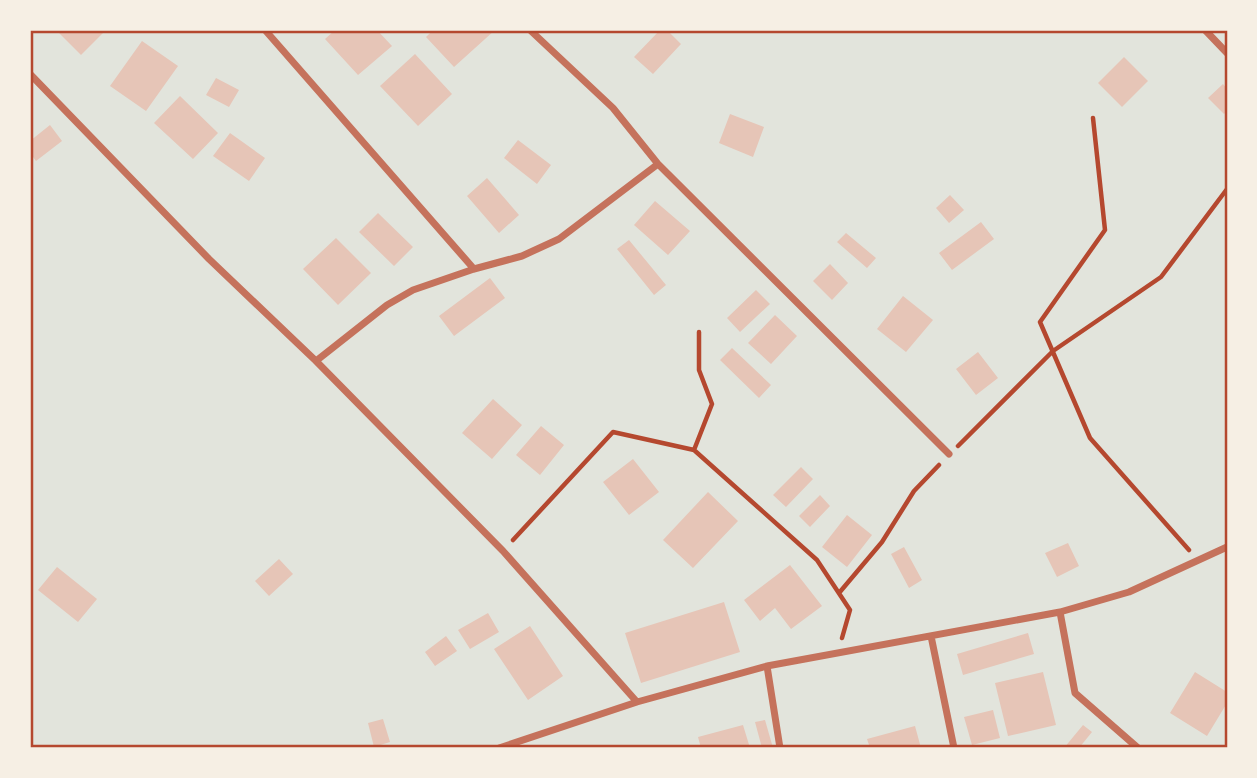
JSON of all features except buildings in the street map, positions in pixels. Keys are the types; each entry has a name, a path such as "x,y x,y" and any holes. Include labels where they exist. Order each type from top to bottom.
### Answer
{"street":[{"path":"265,30 474,269"},
{"path":"530,30 613,108 658,164 950,454"},
{"path":"1205,30 1227,53"},
{"path":"30,74 209,259 316,362 503,551 637,702"},
{"path":"316,362 387,305 413,290 522,256 559,239 658,164"},
{"path":"499,748 637,702 767,666 1060,612 1129,592 1227,547"},
{"path":"1060,612 1075,694 1138,748"},
{"path":"931,636 954,748"},
{"path":"767,666 780,748"}],"path":[{"path":"1093,118 1105,230 1040,321 1090,438 1199,562"},
{"path":"839,593 882,542 914,491 1053,351 1161,276 1227,190"},
{"path":"694,450 712,404 699,370 699,332"},
{"path":"503,551 613,432 694,450 817,560 850,610 837,653"}],"shaded area":[{"path":"30,30 1227,30 1227,748 30,748"}]}
